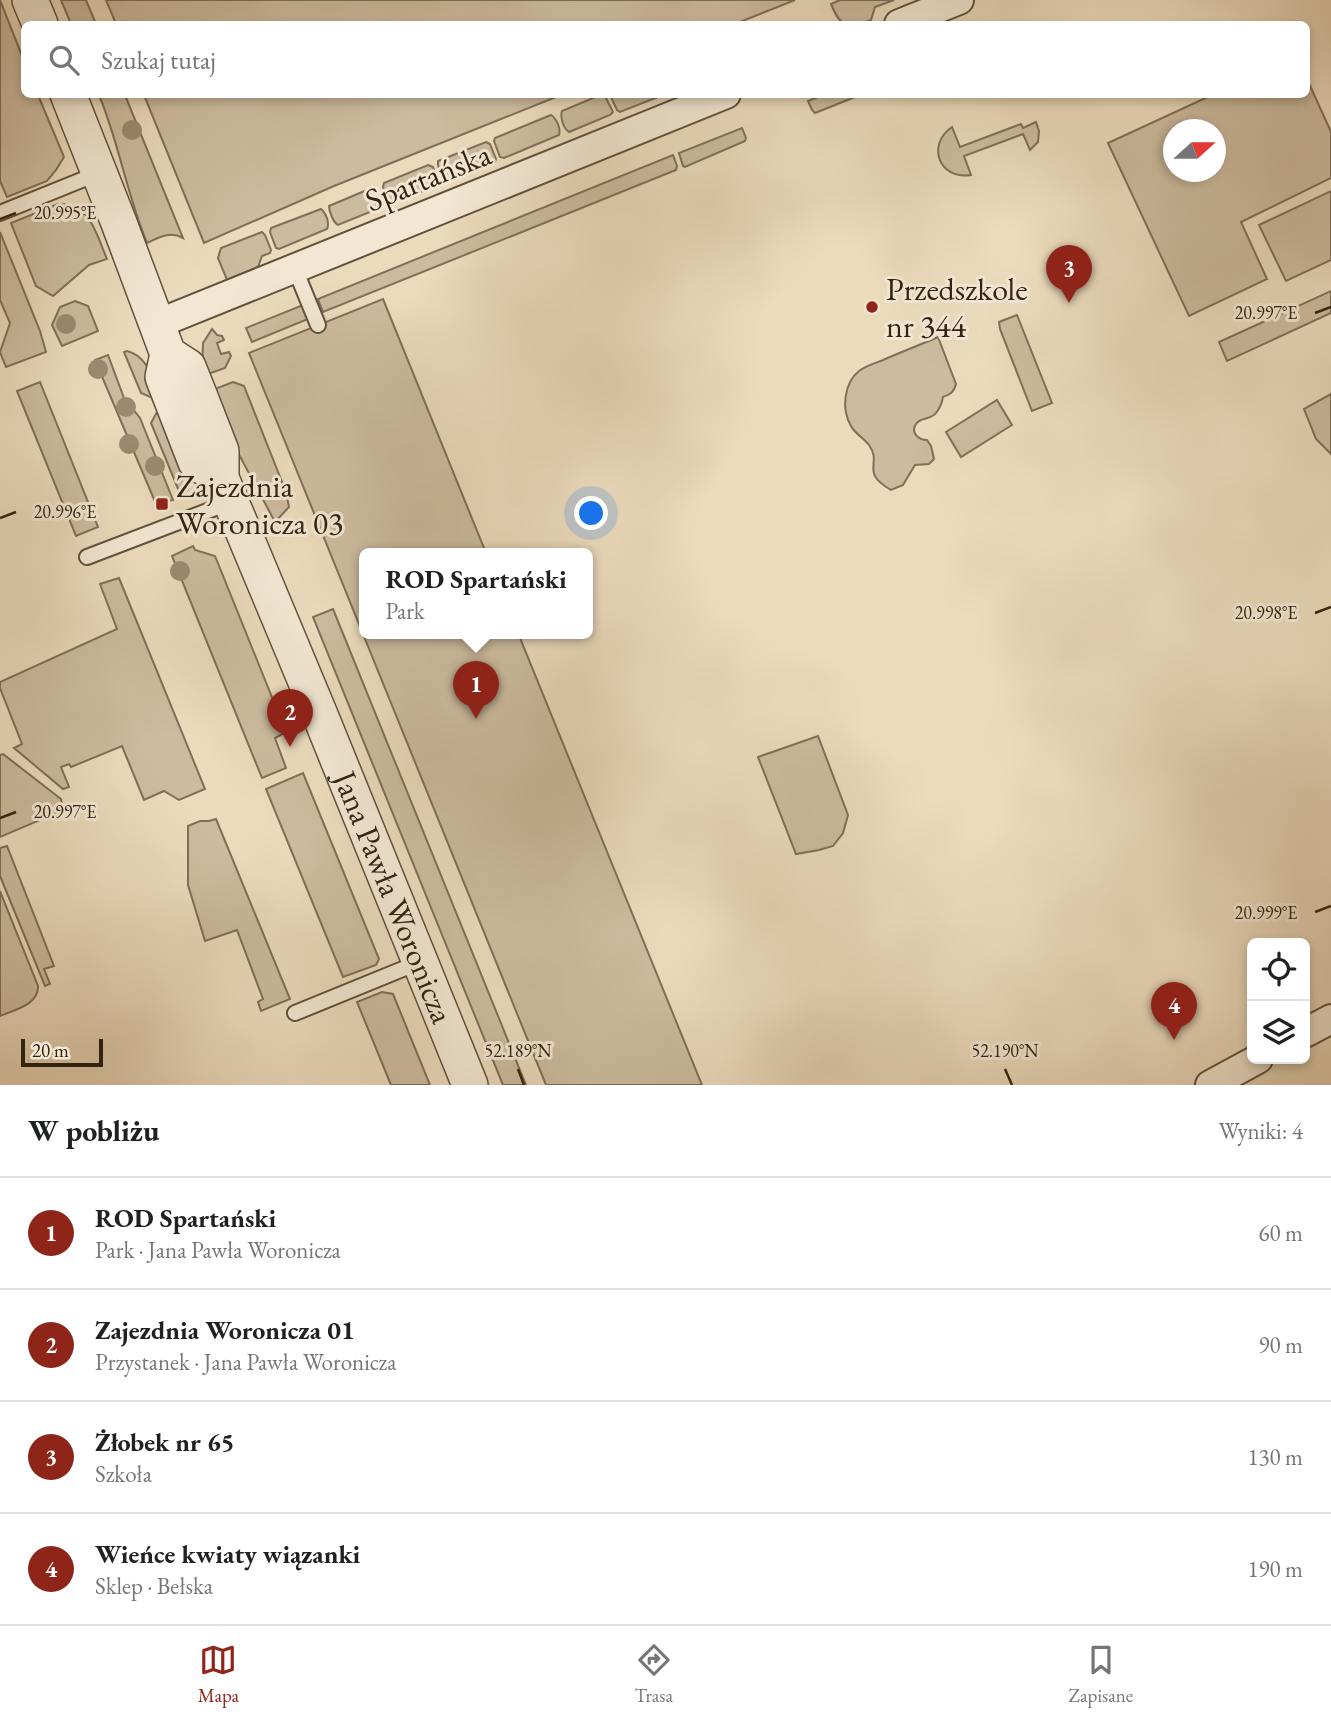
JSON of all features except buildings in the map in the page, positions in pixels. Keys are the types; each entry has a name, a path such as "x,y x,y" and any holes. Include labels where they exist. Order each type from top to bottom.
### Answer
{"street":[{"path":"30,0 39,21"},
{"path":"906,21 959,0"},
{"name":"Jana Pawła Woronicza","path":"70,98 163,339 163,377 196,462 226,490 471,1085"},
{"name":"Spartańska","path":"163,339 295,269 716,98"},
{"path":"1310,1030 1331,1020"},
{"path":"1210,1085 1249,1064"}],"lane":[{"path":"0,214 99,173"},
{"path":"295,269 318,325"},
{"path":"87,557 226,490"},
{"path":"295,1013 421,962"}],"shaded area":[{"path":"0,0 21,53 21,98 39,98 64,157 47,181 7,197 0,181"},
{"path":"61,0 86,0 95,21 70,21"},
{"path":"106,0 795,0 742,21 115,21"},
{"path":"840,0 894,0 875,7 871,20 868,21 840,21 831,4"},
{"path":"1310,86 1331,132 1331,178 1241,222 1267,279 1189,316 1108,143 1206,98 1310,98"},
{"path":"100,98 126,98 183,238 169,235 147,243"},
{"path":"145,98 554,98 334,186 204,243"},
{"path":"593,98 606,98 613,112 569,132 562,122 562,111"},
{"path":"611,98 655,98 620,112"},
{"path":"816,98 852,98 815,113 808,101"},
{"path":"551,115 558,124 559,135 504,158 500,157 495,138"},
{"path":"1036,122 1038,142 1030,150 1023,134 964,156 971,175 951,172 940,160 940,143 944,134 952,127 960,147 1021,124 1023,128"},
{"path":"742,128 745,141 683,166 679,153"},
{"path":"486,142 490,144 495,162 447,181 443,180 438,161"},
{"path":"673,155 676,170 323,312 318,299"},
{"path":"428,165 433,167 438,181 436,186 392,203 388,202 384,183"},
{"path":"374,187 378,190 382,207 336,224 329,206"},
{"path":"1331,191 1331,260 1286,281 1259,225"},
{"path":"58,204 69,205 85,214 107,259 89,265 53,296 36,286 11,223"},
{"path":"321,209 327,218 327,229 276,248 271,228"},
{"path":"0,232 46,352 6,367 0,352 10,323 0,300"},
{"path":"262,232 270,253 262,256 258,267 227,280 218,258 221,248"},
{"path":"1331,291 1331,313 1227,361 1219,342"},
{"path":"383,299 484,548 359,548 359,624 249,353"},
{"path":"75,301 88,306 98,331 62,346 52,325 60,307"},
{"path":"303,305 308,319 252,342 246,328"},
{"path":"1017,315 1052,403 1032,411 1000,329 999,322"},
{"path":"212,329 224,340 217,343 221,354 229,352 231,356 225,368 202,376 203,343"},
{"path":"938,337 956,384 952,392 943,397 936,413 914,427 918,437 927,440 931,446 934,459 929,464 915,465 903,485 891,490 876,478 873,452 848,419 845,404 847,389 854,376 864,368"},
{"path":"127,351 144,362 159,393 150,397 141,393 124,352"},
{"path":"108,355 124,398 140,418 173,500 156,504 95,360"},
{"path":"40,382 98,527 76,536 17,391"},
{"path":"233,382 244,386 286,492 289,507 275,522 207,392"},
{"path":"1331,394 1331,454 1316,439 1304,409"},
{"path":"997,400 1012,425 961,457 946,432"},
{"path":"165,409 191,479 188,489 181,496 151,423 157,412"},
{"path":"193,546 195,550 215,556 286,732 275,738 286,768 262,778 172,556"},
{"path":"119,578 205,789 179,800 164,791 144,800 122,746 71,767 69,764 61,767 69,787 63,789 14,748 22,744 0,682 117,629 100,584"},
{"path":"333,609 526,1085 503,1085 313,617"},
{"path":"365,639 520,639 702,1085 546,1085"},
{"path":"818,736 848,815 843,833 833,846 796,854 758,757"},
{"path":"3,754 61,799 63,809 0,837 0,755"},
{"path":"303,773 379,959 376,965 343,977 266,789"},
{"path":"216,819 290,999 261,1011 258,1002 263,999 237,930 205,941 188,885 188,826"},
{"path":"7,846 54,966 44,969 50,984 45,986 0,876 0,848"},
{"path":"0,891 38,986 30,1002 0,1016"},
{"path":"382,992 393,994 430,1085 391,1085 357,1002"}],"place":[{"name":"Żłobek nr 65","path":"1069,303"},
{"name":"Przedszkole nr 344","path":"872,307"},
{"name":"Zajezdnia Woronicza 03","path":"162,504"},
{"name":"ROD Spartański","path":"476,719"},
{"name":"Zajezdnia Woronicza 01","path":"290,747"},
{"name":"Wieńce kwiaty wiązanki","path":"1174,1040"}]}
